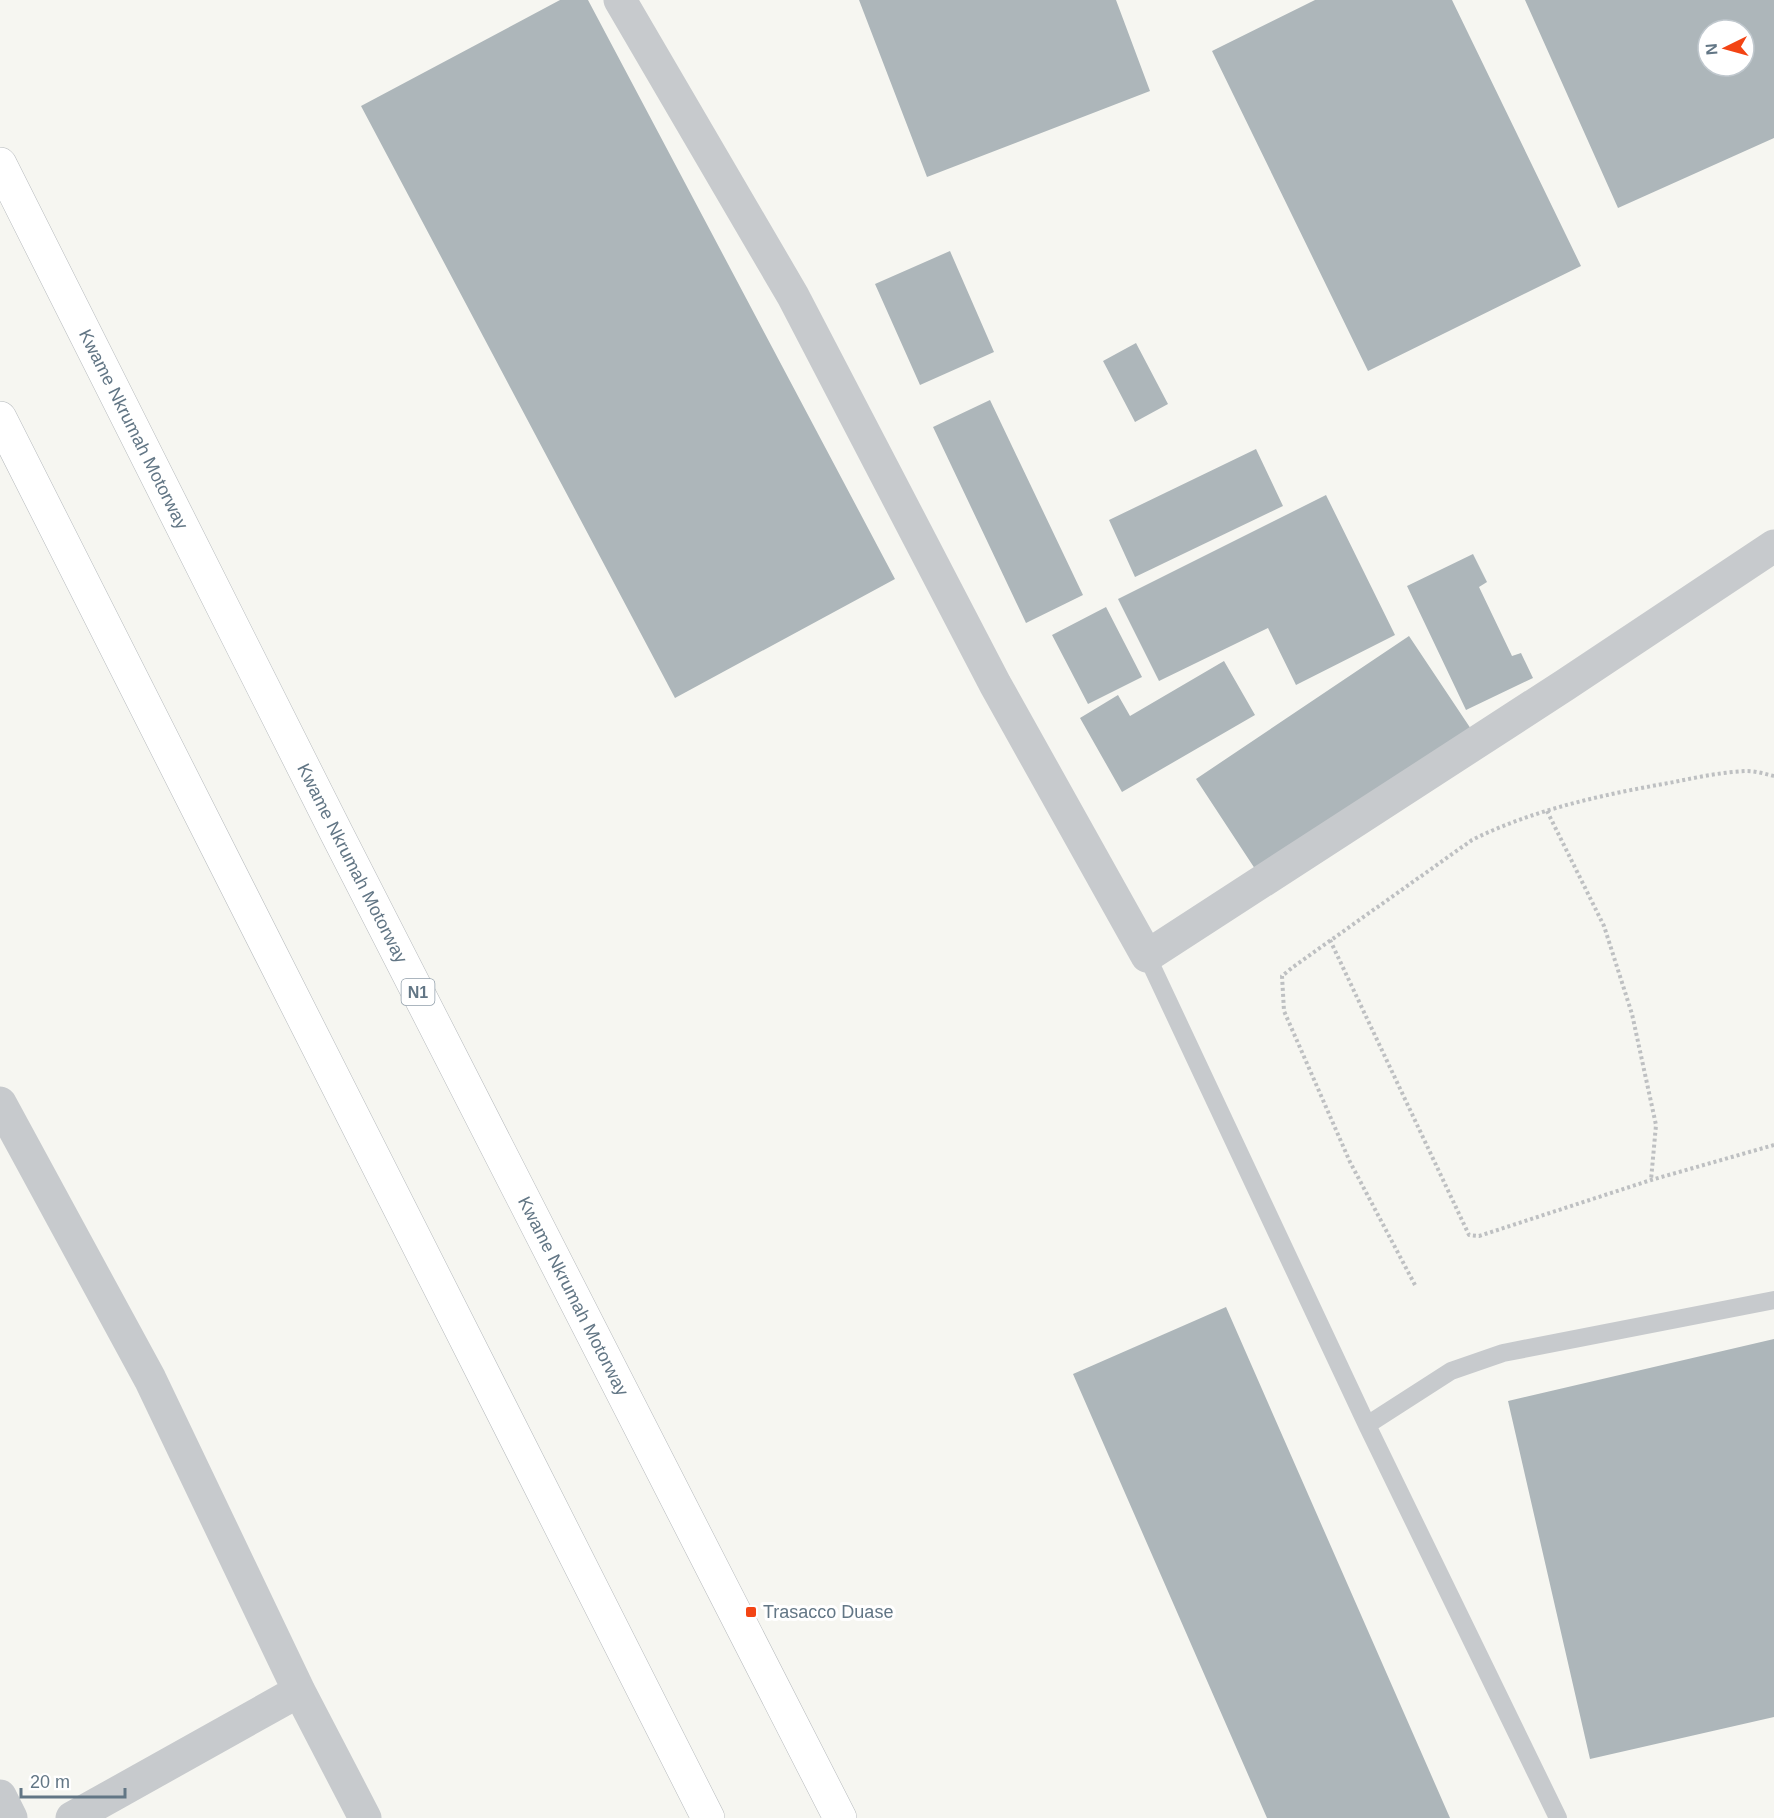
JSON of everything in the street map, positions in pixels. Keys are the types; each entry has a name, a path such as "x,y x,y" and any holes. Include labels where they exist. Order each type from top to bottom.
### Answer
{"highway":[{"name":"Kwame Nkrumah Motorway","path":"0,164 337,834 840,1818"},
{"path":"0,418 708,1818"}],"street":[{"path":"620,0 793,296 994,684 1147,956 1565,685 1774,546"},
{"path":"0,1103 150,1379 299,1691 365,1818"},
{"path":"72,1818 299,1691"},
{"path":"0,1796 11,1818"}],"lane":[{"path":"1147,956 1367,1425 1558,1818"},
{"path":"1367,1425 1451,1371 1503,1353 1774,1300"}],"path":[{"path":"1415,1284 1350,1162 1284,1011 1282,976 1472,840 1501,826 1547,811 1635,789 1749,771 1774,776"},
{"path":"1547,811 1604,926 1632,1014 1656,1125 1651,1180"},
{"path":"1330,940 1468,1235 1479,1236 1651,1180 1774,1145"}],"building":[{"path":"560,0 588,0 895,579 675,698 361,106"},
{"path":"859,0 1116,0 1150,91 927,177"},
{"path":"1315,0 1452,0 1581,266 1368,371 1212,51"},
{"path":"1525,0 1774,0 1774,138 1618,208"},
{"path":"950,251 994,352 920,385 875,284"},
{"path":"1136,343 1168,404 1135,422 1103,361"},
{"path":"990,400 1083,595 1026,623 933,427"},
{"path":"1256,449 1283,506 1135,577 1109,520"},
{"path":"1326,495 1395,635 1296,685 1268,628 1159,681 1118,599"},
{"path":"1473,554 1487,582 1479,587 1512,656 1521,653 1533,678 1466,710 1407,586"},
{"path":"1106,607 1142,677 1088,704 1052,635"},
{"path":"1409,636 1475,735 1261,878 1196,779"},
{"path":"1224,661 1255,715 1122,792 1080,718 1118,695 1130,716"},
{"path":"1226,1307 1450,1818 1267,1818 1073,1374"},
{"path":"1774,1339 1774,1717 1590,1759 1508,1401"}],"place":[{"name":"Trasacco Duase","path":"751,1612"}]}
